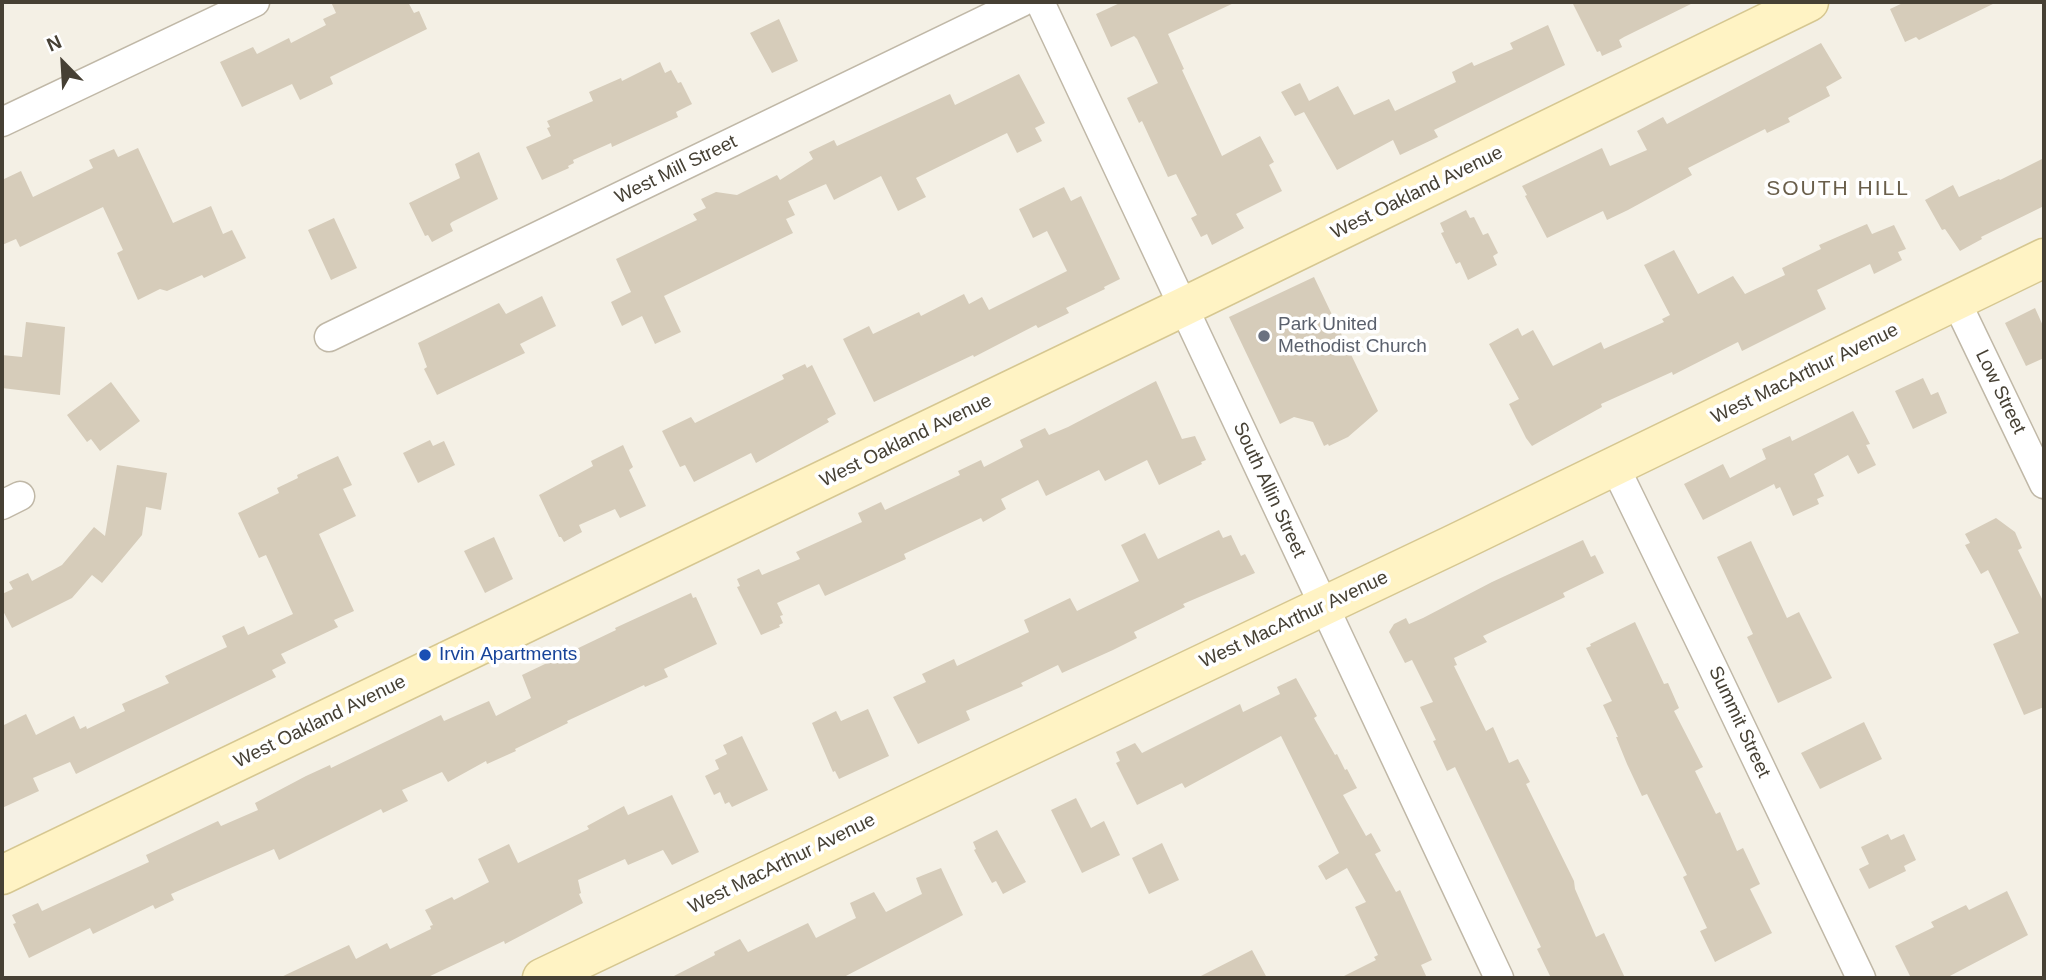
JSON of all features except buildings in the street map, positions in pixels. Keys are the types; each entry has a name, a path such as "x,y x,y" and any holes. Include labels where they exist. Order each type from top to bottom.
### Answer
{"main road":[{"name":"West Oakland Avenue","path":"2,875 1183,307 1809,2"},
{"name":"West MacArthur Avenue","path":"542,978 1615,467 2044,258"}],"street":[{"path":"2,121 255,2"},
{"name":"West Mill Street","path":"329,337 1022,2"},
{"name":"South Allin Street","path":"1040,2 1499,978"},
{"name":"Low Street","path":"1956,301 2044,484"},
{"name":"Summit Street","path":"1615,467 1861,978"}],"place":[{"name":"Park United Methodist Church","path":"1264,336"},
{"name":"Irvin Apartments","path":"425,655"}],"district":[{"name":"SOUTH HILL","path":"1838,189"}]}
